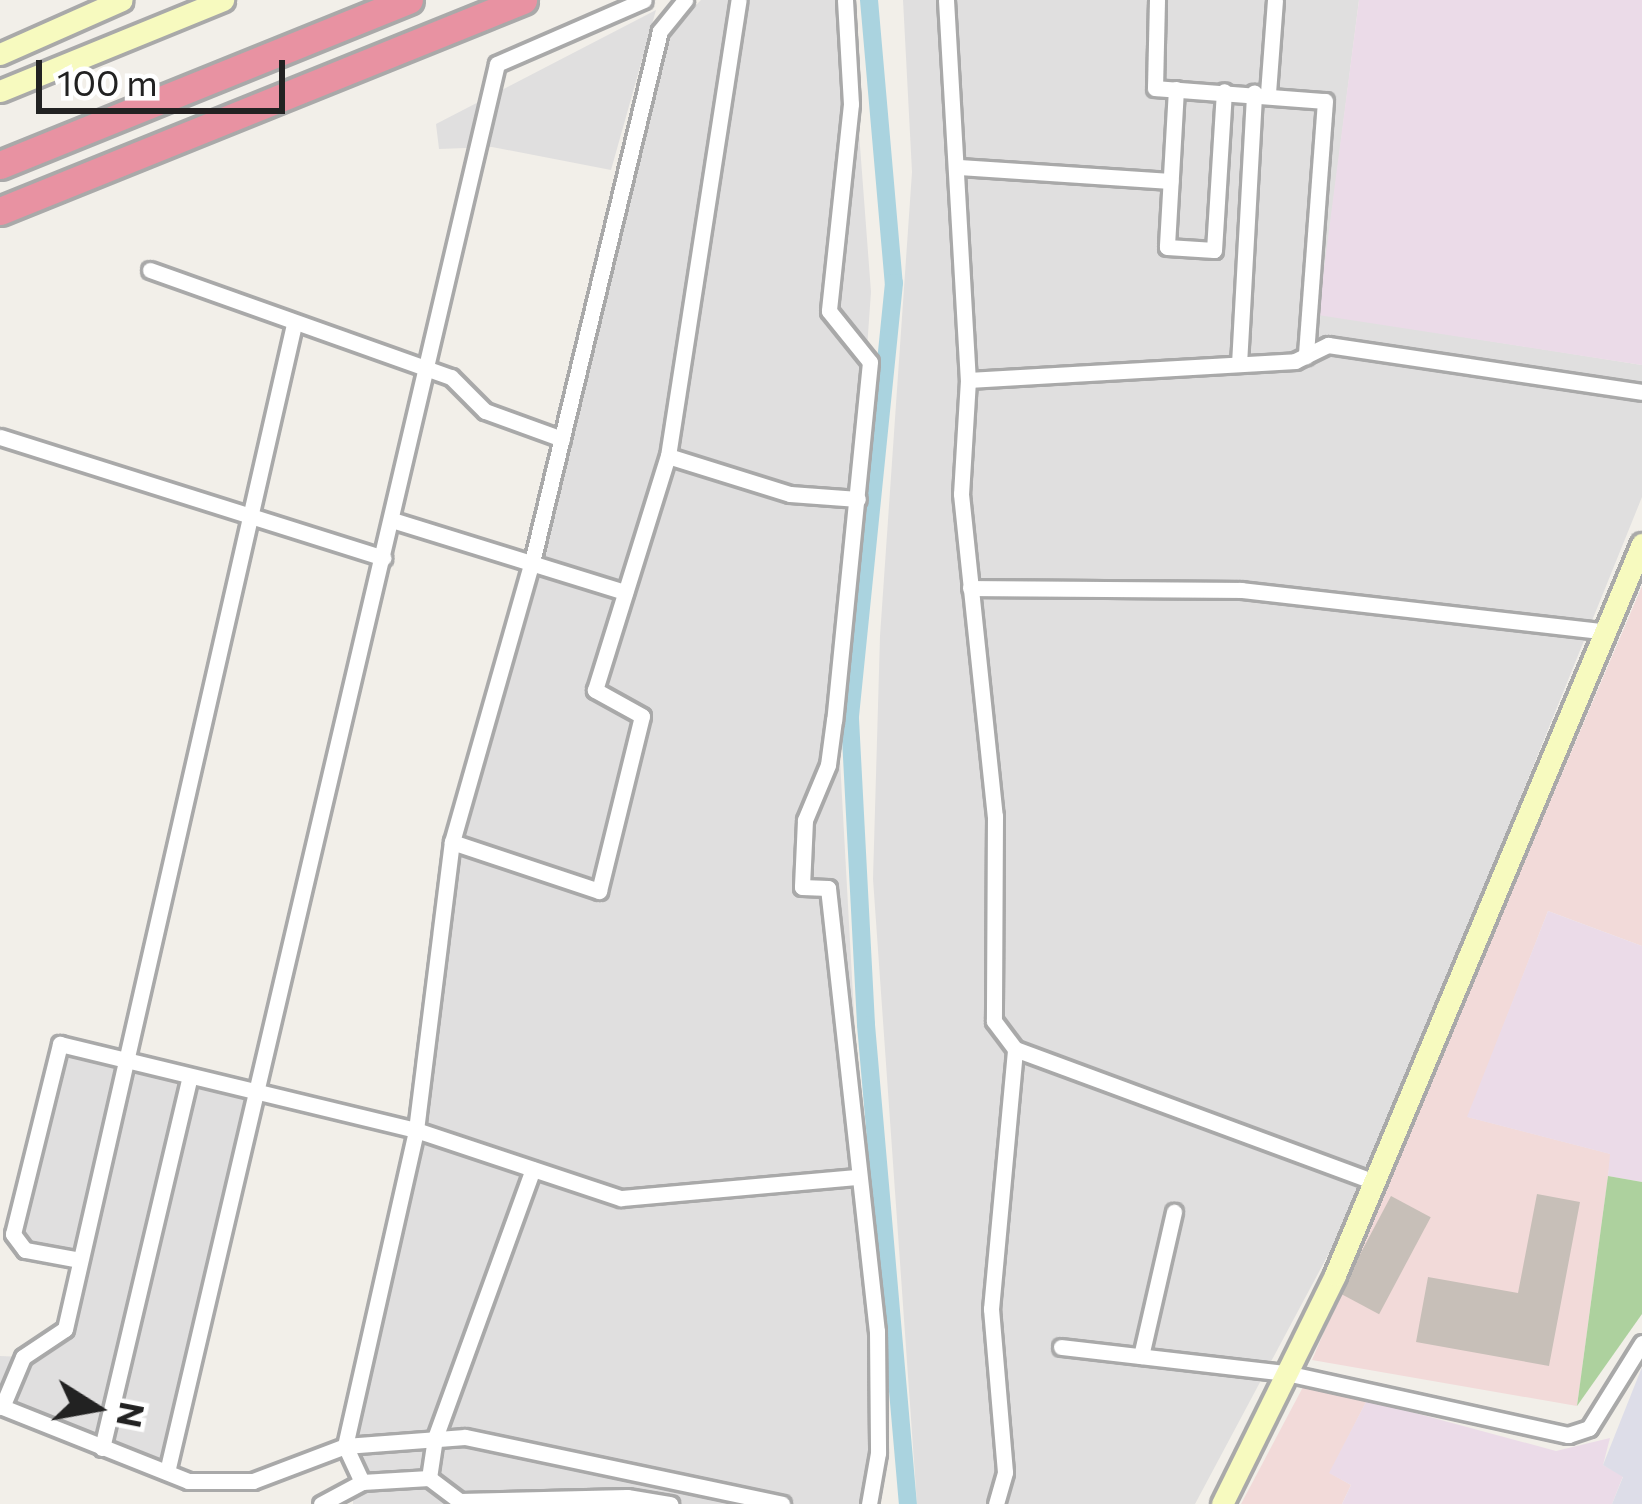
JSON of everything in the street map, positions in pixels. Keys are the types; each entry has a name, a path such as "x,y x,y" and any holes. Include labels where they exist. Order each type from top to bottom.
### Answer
{"highway":[{"path":"0,165 409,0"},
{"path":"0,211 523,0"}],"main road":[{"path":"0,54 122,0"},
{"path":"0,91 223,0"},
{"path":"1222,1504 1375,1182 1642,544"}],"street":[{"path":"167,1472 260,1093 497,64 644,0"},
{"path":"322,1504 352,1463 416,1130 452,842 532,562 660,31 682,0"},
{"path":"452,842 599,892 642,716 595,690 668,456 739,0"},
{"path":"845,0 850,104 829,311 870,362 834,720 828,765 805,820 802,886 828,888 877,1331 878,1453 869,1504"},
{"path":"946,0 968,380 962,494 995,816 994,1021 1015,1049 1375,1182"},
{"path":"1157,0 1155,88 1261,92 1325,101 1306,356"},
{"path":"1239,364 1261,92 1275,0"},
{"path":"1176,89 1166,247 1214,250 1224,91"},
{"path":"959,167 1171,181"},
{"path":"150,270 452,377 485,411 562,439"},
{"path":"294,324 246,514 65,1329 23,1357 1,1406 167,1472 253,1481 352,1463 432,1458 465,1437 782,1504"},
{"path":"968,380 1239,364 1306,356 1328,345 1642,392"},
{"path":"0,436 383,557"},
{"path":"668,456 790,494 858,499"},
{"path":"392,520 625,592"},
{"path":"970,588 1241,590 1602,631"},
{"path":"80,1260 25,1250 13,1234 60,1044 416,1130 621,1198 857,1177"},
{"path":"996,1504 1005,1472 991,1309 1015,1049"},
{"path":"102,1448 190,1076"},
{"path":"432,1458 533,1169"},
{"path":"1141,1356 1174,1212"},
{"path":"1060,1347 1286,1373 1568,1435 1589,1428 1642,1343"},
{"path":"352,1463 432,1458"},
{"path":"432,1458 460,1501 627,1497 670,1504"}],"shaded area":[{"path":"701,0 849,0 871,292 839,742 881,1504 353,1504 352,1447 459,843 667,34"},
{"path":"903,0 1359,0 1319,314 1642,365 1642,497 1360,1195 1195,1504 917,1504 873,879 880,636 912,172"},
{"path":"1359,0 1642,0 1642,365 1318,315"},
{"path":"656,10 611,170 492,147 439,149 436,124"},
{"path":"1642,586 1642,946 1548,911 1468,1117 1611,1154 1577,1406 1312,1360"},
{"path":"1548,911 1642,946 1642,1182 1608,1176 1610,1154 1467,1117"},
{"path":"60,1044 260,1092 167,1472 0,1406 0,1356 23,1357 70,1340 80,1261 25,1250 13,1234"},
{"path":"1642,1367 1642,1504 1612,1504 1623,1477 1603,1465"},
{"path":"1303,1387 1367,1400 1330,1473 1351,1485 1342,1504 1241,1504"},
{"path":"1367,1400 1556,1451 1610,1438 1603,1465 1623,1476 1612,1504 1342,1504 1351,1485 1329,1473"}],"green space":[{"path":"1608,1176 1642,1182 1642,1314 1577,1406"}],"building":[{"path":"1537,1194 1580,1202 1549,1366 1416,1342 1428,1277 1518,1293"},
{"path":"1391,1196 1431,1217 1379,1314 1339,1293"}],"waterway":[{"path":"869,0 894,283 850,719 866,1025 908,1504"}]}
